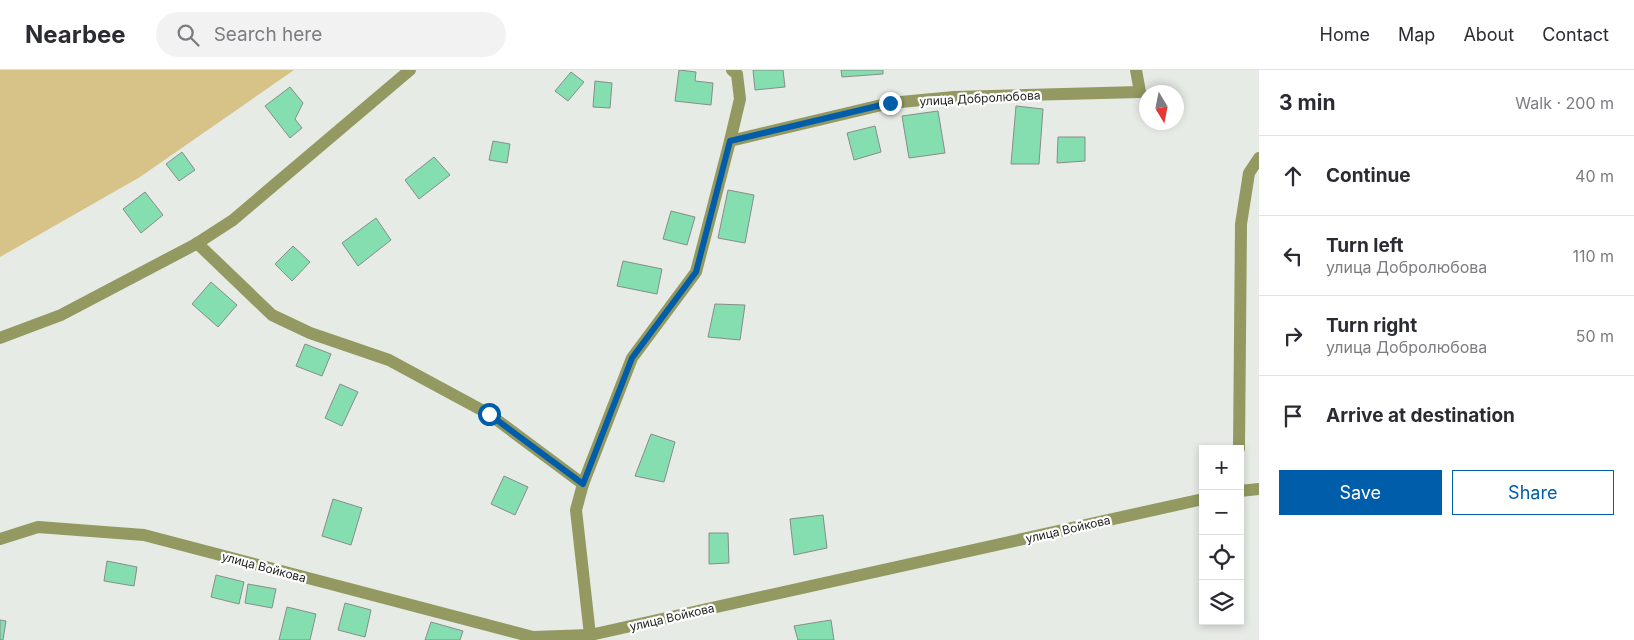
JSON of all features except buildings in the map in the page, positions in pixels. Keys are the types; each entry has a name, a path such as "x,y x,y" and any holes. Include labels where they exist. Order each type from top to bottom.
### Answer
{"street":[{"path":"0,338 61,315 197,244 233,220 410,70"},
{"path":"590,638 576,510 583,484 632,358 696,272 740,99 737,74 732,70"},
{"name":"улица Добролюбова","path":"730,141 890,103 954,97 1140,92 1136,70"},
{"path":"1239,445 1241,224 1249,173 1259,158"},
{"path":"197,244 272,315 310,333 389,360 489,414 583,484"},
{"path":"1244,491 1259,489"},
{"name":"улица Войкова","path":"0,539 38,527 144,535 533,637 590,638 1199,500"}],"shaded area":[{"path":"0,70 294,70 140,177 0,257"}],"route":[{"path":"489,414 583,484 632,358 696,272 730,141 890,103"}]}
